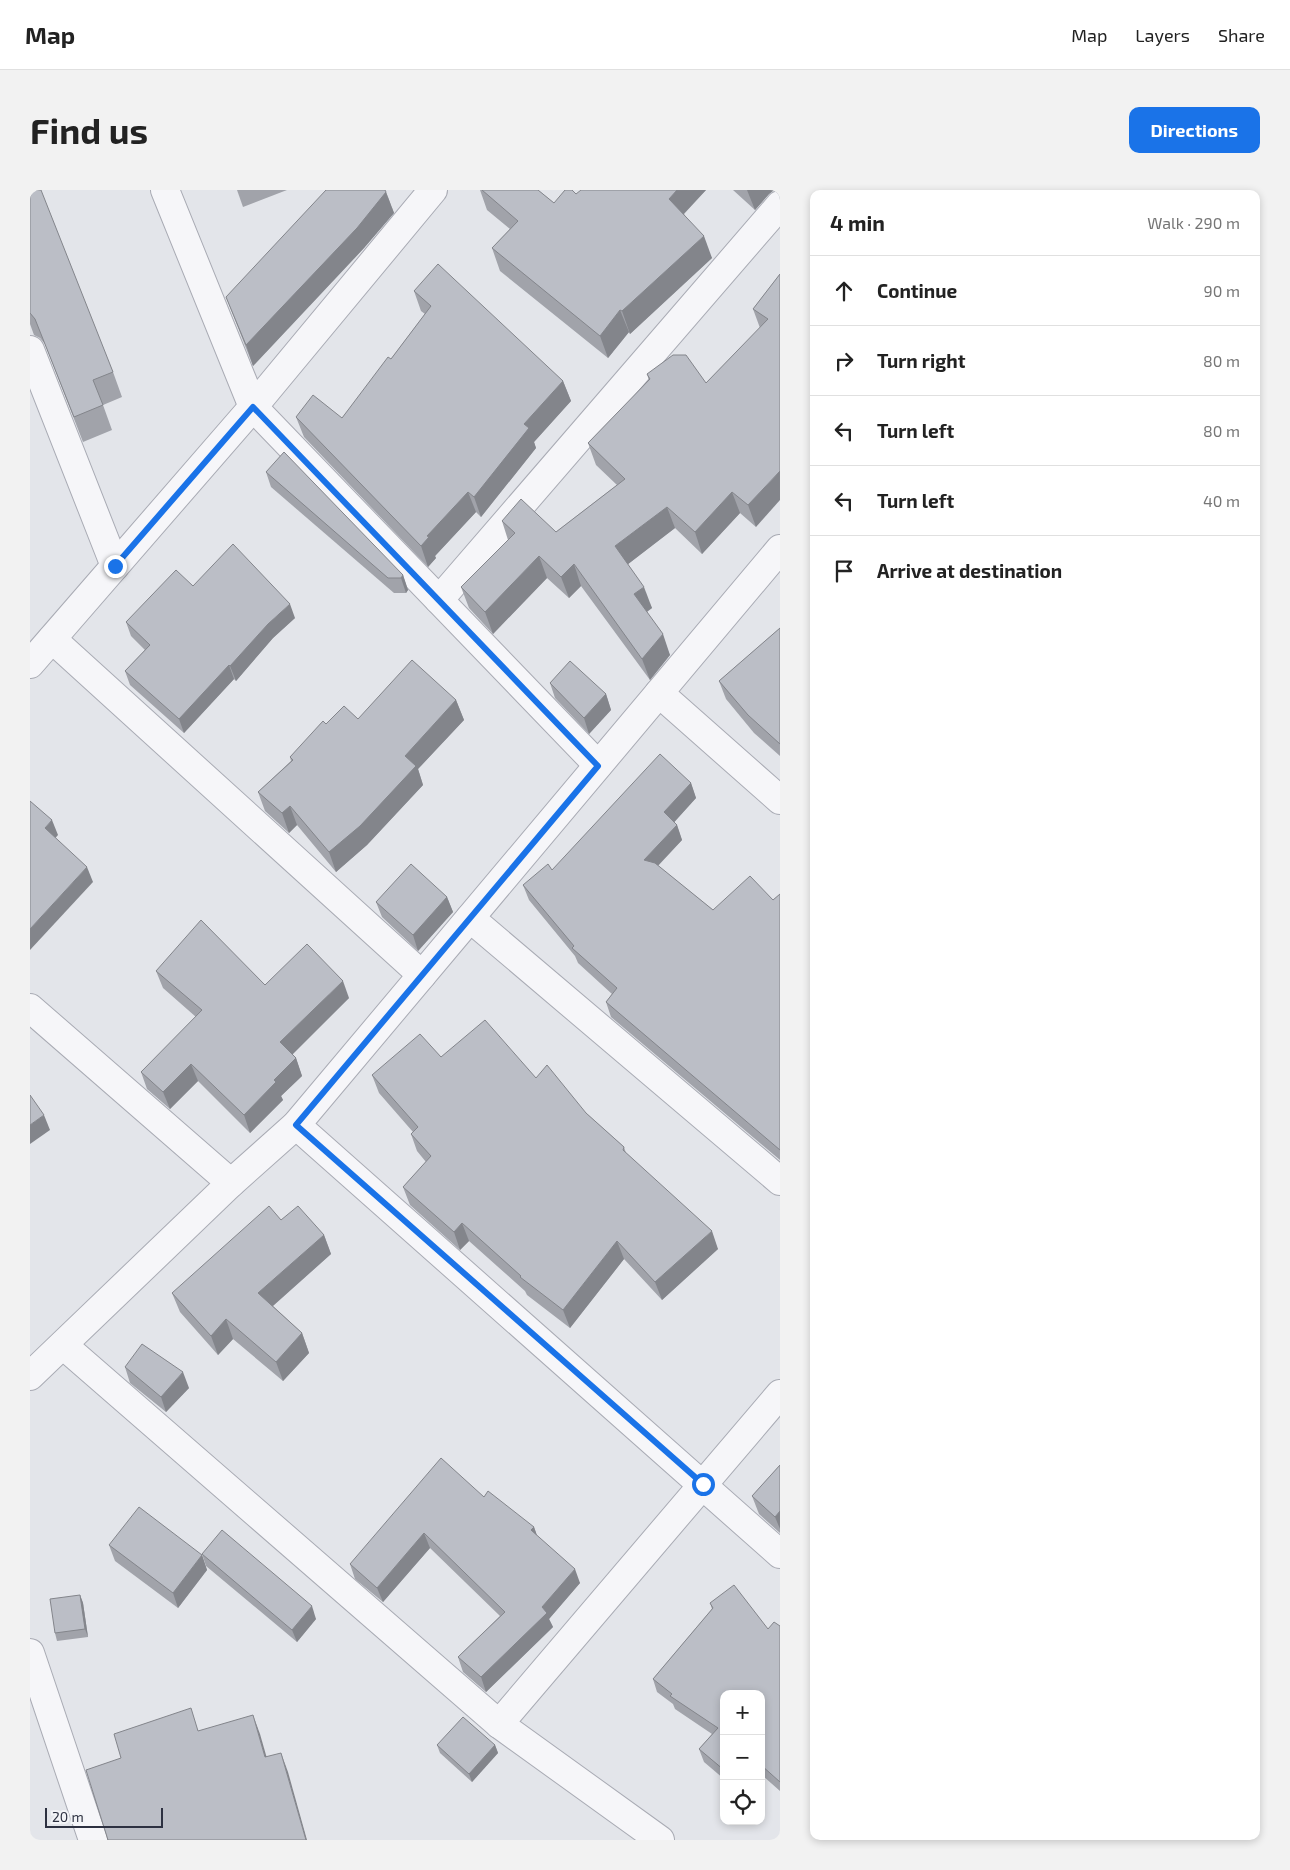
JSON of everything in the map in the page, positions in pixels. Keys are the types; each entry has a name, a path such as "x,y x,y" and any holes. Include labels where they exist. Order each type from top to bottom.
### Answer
{"street":[{"path":"164,190 253,407 598,766"},
{"path":"30,664 253,407 433,190"},
{"path":"439,600 780,205"},
{"path":"32,360 115,566"},
{"path":"30,1376 231,1183 296,1125 780,549"},
{"path":"52,639 422,975"},
{"path":"659,693 780,800"},
{"path":"470,918 780,1181"},
{"path":"30,1008 231,1183"},
{"path":"296,1125 780,1554"},
{"path":"63,1345 499,1724 660,1840"},
{"path":"499,1724 780,1394"},
{"path":"30,1653 93,1840"}],"building":[{"path":"30,190 41,190 113,372 93,380 103,405 74,417 35,319 30,313"},
{"path":"326,190 385,190 386,192 357,228 246,345 226,297"},
{"path":"482,190 538,190 554,203 565,190 572,190 576,194 581,190 677,190 669,199 704,236 622,311 620,310 600,336 492,248 518,221"},
{"path":"438,264 563,381 524,424 529,428 474,497 468,492 427,536 429,537 421,546 296,417 313,395 342,418 388,357 391,359 431,306 414,291"},
{"path":"780,274 780,471 748,505 732,492 695,532 667,507 615,546 644,587 634,594 663,634 642,659 574,564 561,577 539,556 485,612 461,587 515,533 502,521 521,499 556,532 625,479 588,443 650,379 647,374 673,355 686,355 706,383 768,319 753,309"},
{"path":"284,452 403,575 401,578 388,578 266,472"},
{"path":"233,544 290,604 268,624 179,719 125,671 150,645 126,622 176,570 193,586"},
{"path":"780,628 780,744 748,715 719,681"},
{"path":"412,660 456,700 405,756 416,766 360,826 329,852 290,806 282,813 258,792 293,760 290,757 323,721 326,724 344,706 358,719"},
{"path":"570,661 606,694 584,718 550,683"},
{"path":"660,754 691,783 664,812 677,825 644,860 655,863 713,910 750,876 773,900 780,894 780,1150 606,1002 617,988 572,948 574,946 523,885 548,864 552,870"},
{"path":"30,801 52,820 45,828 87,867 30,929"},
{"path":"411,864 447,897 413,935 376,902"},
{"path":"201,920 265,985 307,944 343,981 280,1042 296,1058 244,1115 191,1064 163,1092 141,1072 202,1010 156,971"},
{"path":"485,1020 536,1078 547,1065 586,1113 624,1147 623,1150 712,1231 655,1282 617,1241 563,1310 520,1277 462,1223 454,1232 403,1187 431,1156 411,1134 418,1127 372,1075 420,1034 441,1057"},
{"path":"30,1095 44,1115 30,1125"},
{"path":"269,1206 281,1220 298,1206 324,1235 258,1293 302,1333 276,1362 226,1319 211,1336 172,1293"},
{"path":"142,1344 183,1372 161,1397 125,1367"},
{"path":"441,1458 484,1497 488,1491 534,1527 531,1530 575,1569 542,1607 547,1613 481,1677 458,1657 505,1612 424,1533 377,1588 350,1564"},
{"path":"780,1465 780,1511 775,1517 752,1496"},
{"path":"139,1507 202,1555 173,1593 109,1545"},
{"path":"222,1530 312,1606 292,1630 202,1554"},
{"path":"734,1585 768,1629 774,1622 780,1626 780,1782 765,1769 765,1690 720,1690 720,1767 699,1749 718,1728 670,1696 672,1694 653,1679 713,1608 710,1603"},
{"path":"80,1595 85,1629 55,1633 50,1599"},
{"path":"191,1708 198,1731 253,1715 265,1757 281,1753 306,1840 108,1840 86,1770 121,1758 114,1734"},
{"path":"463,1717 495,1745 469,1774 437,1745"}],"route":[{"path":"115,566 253,407 598,766 296,1125 703,1484"}]}
